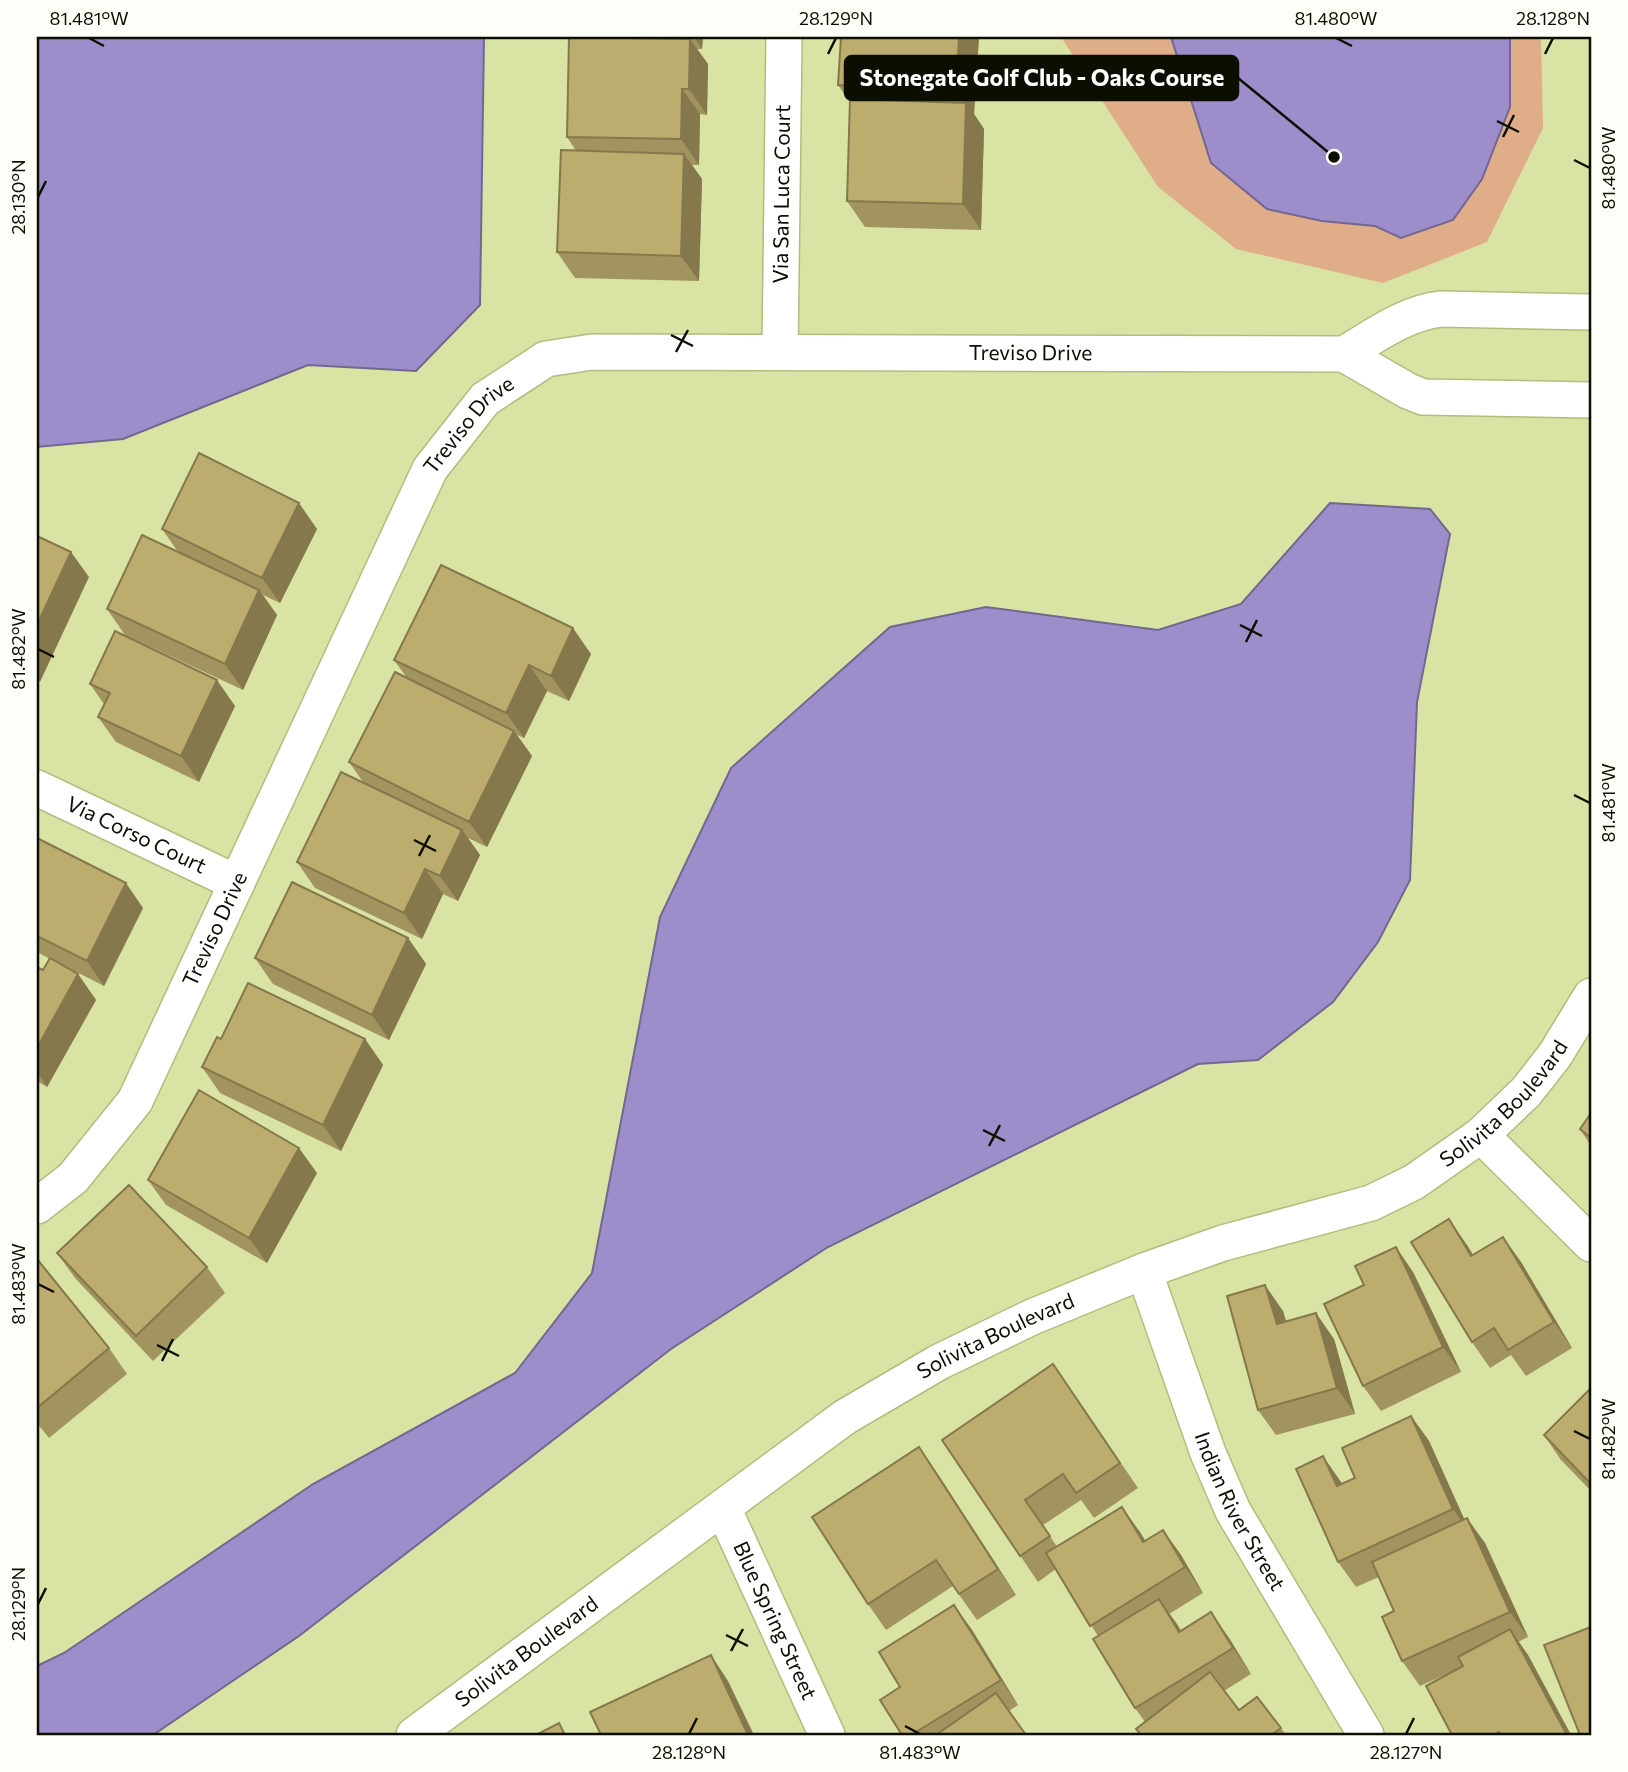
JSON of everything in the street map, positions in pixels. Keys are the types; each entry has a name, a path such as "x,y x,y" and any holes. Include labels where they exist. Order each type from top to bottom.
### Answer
{"street":[{"name":"Via San Luca Court","path":"780,352 784,37"},
{"name":"Treviso Drive","path":"1344,354 1423,311 1441,309 1591,313"},
{"name":"Treviso Drive","path":"37,1206 73,1178 135,1101 430,469 485,399 546,359 592,352 1344,354 1423,397 1591,400"},
{"name":"Via Corso Court","path":"37,789 237,883"},
{"name":"Solivita Boulevard","path":"414,1735 845,1417 928,1369 1032,1317 1143,1271 1223,1243 1371,1203 1414,1182 1481,1135 1526,1092 1548,1065 1591,996"},
{"path":"1481,1135 1591,1244"},
{"name":"Indian River Street","path":"1143,1271 1208,1453 1233,1511 1366,1735"},
{"name":"Blue Spring Street","path":"723,1508 827,1735"}],"shaded area":[{"path":"37,37 484,37 480,305 416,371 308,365 123,439 37,447"},
{"path":"1061,37 1541,37 1543,128 1487,242 1383,283 1236,249 1158,187"},
{"path":"1171,37 1510,37 1510,107 1482,179 1453,220 1401,238 1375,226 1322,221 1267,209 1211,163"},
{"path":"1330,503 1430,509 1450,534 1417,702 1410,880 1378,942 1333,1002 1258,1060 1198,1064 828,1247 671,1349 299,1636 153,1735 37,1735 37,1666 64,1653 313,1484 515,1373 592,1273 660,917 731,768 890,627 986,607 1158,630 1241,604"}],"building":[{"path":"569,37 690,39 689,89 682,89 681,139 567,137"},
{"path":"841,37 959,37 956,92 838,85"},
{"path":"850,99 966,103 963,204 847,201"},
{"path":"561,150 684,154 681,256 557,252"},
{"path":"199,453 299,503 262,578 162,529"},
{"path":"142,535 259,590 225,664 107,609"},
{"path":"37,536 71,552 37,625"},
{"path":"441,565 573,628 551,676 529,665 506,713 394,660"},
{"path":"115,631 217,680 181,756 98,717 110,693 90,684"},
{"path":"395,672 514,731 469,822 349,762"},
{"path":"341,772 462,830 440,876 425,869 404,913 297,862"},
{"path":"37,838 126,883 87,961 37,936"},
{"path":"292,882 408,938 372,1015 255,958"},
{"path":"50,958 78,974 37,1048 37,967 43,970"},
{"path":"248,983 365,1039 323,1125 202,1067 217,1037 221,1039"},
{"path":"199,1090 299,1148 249,1238 148,1180"},
{"path":"1591,1113 1591,1138 1580,1129"},
{"path":"129,1185 207,1267 136,1336 57,1253"},
{"path":"1449,1219 1471,1256 1503,1237 1554,1322 1508,1350 1494,1328 1472,1342 1411,1242"},
{"path":"1396,1247 1443,1347 1363,1386 1324,1304 1364,1285 1355,1266"},
{"path":"37,1259 109,1348 37,1408"},
{"path":"1265,1285 1277,1324 1316,1313 1337,1388 1258,1410 1227,1296"},
{"path":"1053,1364 1120,1463 1076,1493 1063,1474 1025,1500 1050,1536 1020,1556 942,1440"},
{"path":"1591,1388 1591,1484 1544,1435"},
{"path":"1411,1416 1453,1509 1338,1562 1296,1469 1323,1456 1337,1486 1355,1478 1342,1448"},
{"path":"919,1447 998,1569 959,1594 936,1560 868,1604 812,1517"},
{"path":"1122,1507 1143,1542 1163,1530 1185,1567 1090,1626 1046,1553"},
{"path":"1467,1518 1510,1612 1402,1661 1382,1617 1394,1611 1372,1562"},
{"path":"1159,1599 1179,1632 1211,1612 1233,1648 1135,1708 1093,1639"},
{"path":"954,1605 1001,1680 911,1735 902,1735 880,1700 900,1687 879,1652"},
{"path":"1591,1627 1591,1735 1580,1735 1544,1645"},
{"path":"1510,1629 1567,1735 1501,1735 1499,1732 1492,1735 1452,1735 1426,1686 1463,1666 1458,1657"},
{"path":"711,1655 748,1735 601,1735 590,1712"},
{"path":"1210,1672 1239,1710 1257,1697 1281,1728 1271,1735 1141,1735 1136,1729"},
{"path":"996,1693 1026,1735 936,1735"},
{"path":"559,1723 565,1735 536,1735"}],"place":[{"name":"Stonegate Golf Club - Oaks Course","path":"1334,157"}]}
